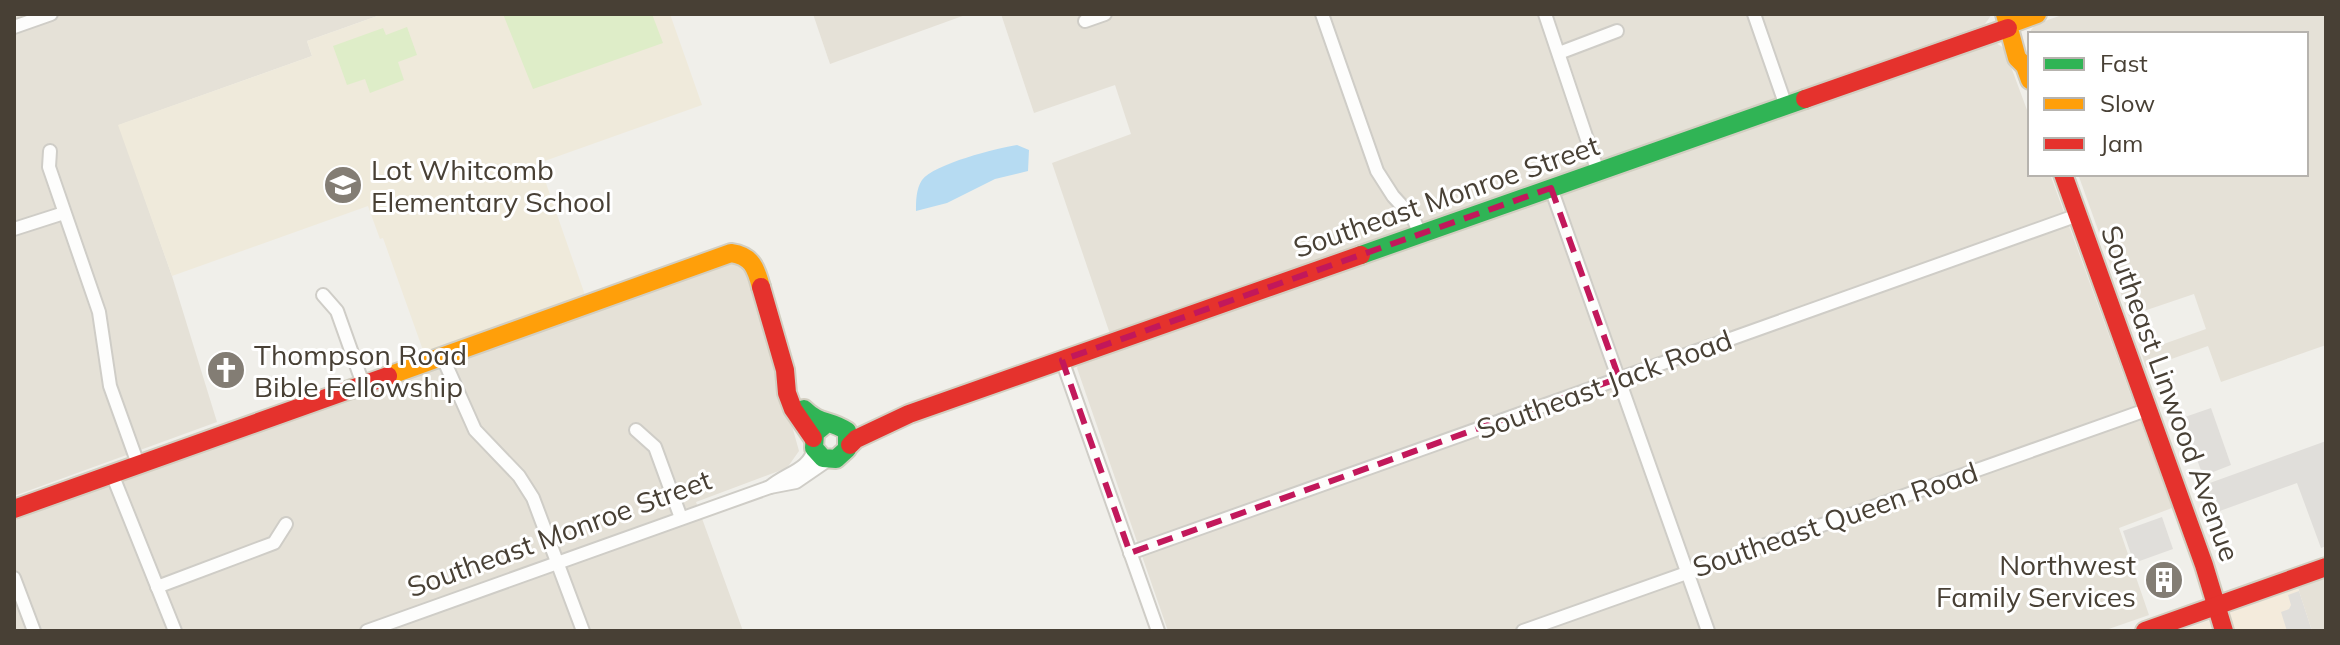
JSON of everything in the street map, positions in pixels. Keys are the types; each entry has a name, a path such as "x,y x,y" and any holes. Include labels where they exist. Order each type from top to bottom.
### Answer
{"street":[{"path":"14,27 51,14"},
{"path":"1085,21 1105,14"},
{"path":"1322,14 1377,171 1393,196 1413,218 1420,234"},
{"path":"1545,14 1598,172"},
{"path":"1754,14 1786,106"},
{"name":"Southeast Monroe Street","path":"367,631 770,487 781,477 805,465 829,440 853,427 887,416 902,416 1786,106 2012,19 2037,14"},
{"path":"2012,19 2017,58 2027,73"},
{"path":"1559,53 1617,31"},
{"path":"50,151 49,167 99,312 110,386 138,464"},
{"name":"Southeast Linwood Avenue","path":"2064,176 2149,409 2224,631"},
{"path":"1551,188 1708,631"},
{"path":"14,229 64,213"},
{"name":"Southeast Jack Road","path":"1130,553 2078,215"},
{"path":"14,509 731,253 744,255 758,272 785,370 805,410 829,440"},
{"path":"323,295 337,311 363,384"},
{"path":"442,356 475,430 526,486 583,631"},
{"path":"1062,360 1158,631"},
{"name":"Southeast Queen Road","path":"1523,631 2149,409"},
{"path":"636,430 655,447 681,518"},
{"path":"112,474 175,631"},
{"path":"157,587 274,543 286,524"},
{"path":"2145,631 2326,567"},
{"path":"14,578 34,631"}],"highlighted area":[{"path":"1551,188 1619,378 1130,553 1062,360"}],"shaded area":[{"path":"14,14 383,14 307,41 312,56 119,125 172,276 217,422 14,496"},
{"name":"Lot Whitcomb Elementary School","path":"383,14 670,14 702,105 539,163 585,295 424,353 383,238 380,239 368,206 172,276 118,125 312,56 307,41"},
{"path":"813,14 968,14 830,64"},
{"path":"1001,14 1992,14 1985,24 1110,334 1052,163 1131,134 1115,85 1034,113"},
{"path":"2065,14 2326,14 2326,345 2221,382 2208,346 2146,368 2141,352 2206,329 2194,294 2129,316 2079,176 2308,176 2308,32 2031,32 2036,24"},
{"path":"1996,43 2004,48 2028,113 2028,176 2051,176 2172,508 2119,528 2149,615 2103,631 1168,631 1077,368 1079,364"},
{"path":"727,263 739,263 750,275 799,451 787,468 696,502 743,631 14,631 14,519"},
{"path":"2211,408 2231,465 2203,476 2182,418"},
{"path":"2326,441 2326,546 2321,548 2297,483 2206,516 2196,488"},
{"path":"2162,517 2173,549 2134,563 2123,531"},
{"path":"2326,578 2326,631 2312,631 2298,588"},
{"path":"2298,588 2312,631 2180,631"},
{"path":"2299,591 2312,631 2287,631 2281,612 2291,605 2288,595"}],"green space":[{"path":"503,14 652,14 663,43 533,89"},
{"path":"407,27 417,55 398,62 404,80 370,93 365,79 347,85 333,46 383,28 386,35"}],"water":[{"path":"1017,145 1029,150 1028,171 995,179 947,203 916,211 919,187 929,174 966,158"}],"traffic: fast":[{"path":"1361,255 1805,99"},
{"path":"804,409 815,418 847,431 847,449 836,459 823,458 814,448 815,433 826,424"}],"traffic: slow":[{"path":"2005,14 2017,58 2028,74"},
{"path":"2018,21 2037,14"},
{"path":"388,376 731,253 744,257 752,264 761,287"}],"traffic: jam":[{"path":"1805,99 2008,28"},
{"path":"2064,176 2204,565 2224,631"},
{"path":"850,445 856,439 909,414 1361,255"},
{"path":"761,287 785,370 787,393 793,409 813,438"},
{"path":"14,509 388,376"},
{"path":"2145,631 2326,567"}],"place":[{"name":"Lot Whitcomb Elementary School","path":"343,185"},
{"name":"Thompson Road Bible Fellowship","path":"226,370"},
{"name":"Northwest Family Services","path":"2164,580"}]}
